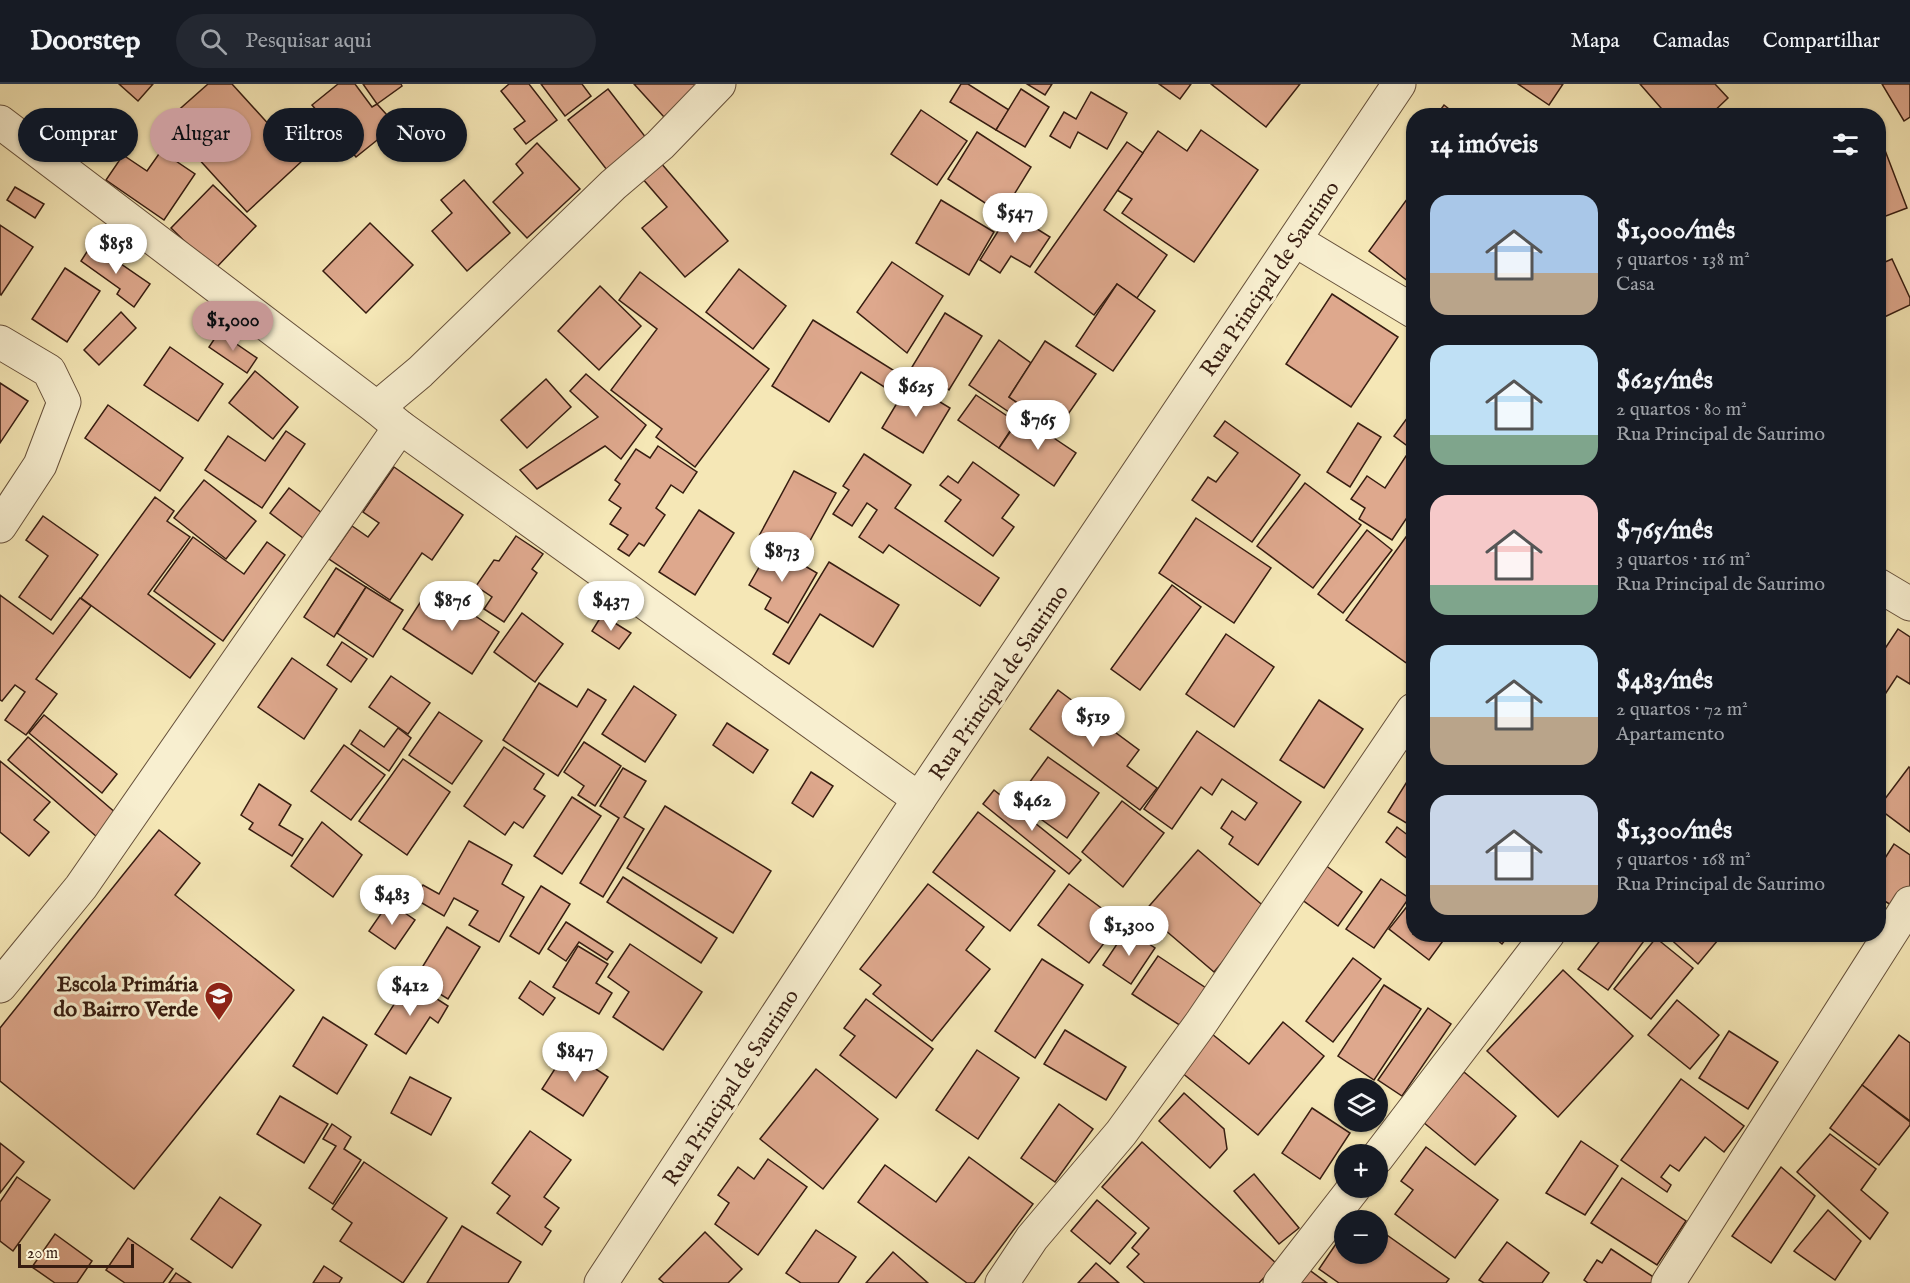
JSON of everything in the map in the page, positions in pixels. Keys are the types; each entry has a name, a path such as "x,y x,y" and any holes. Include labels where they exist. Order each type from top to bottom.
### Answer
{"street":[{"path":"0,986 81,888 420,372 613,185 660,145 719,84"},
{"name":"Rua Principal de Saurimo","path":"601,1283 919,799 1399,84"},
{"path":"0,122 389,418 919,799"},
{"path":"1295,240 1406,307"},
{"path":"0,342 50,371 64,402 40,465 0,526"},
{"path":"1886,590 1910,604"},
{"path":"1002,1283 1032,1238 1121,1132 1201,1023 1406,721"},
{"path":"1886,941 1910,903"},
{"path":"1388,1144 1542,942"},
{"path":"1668,1283 1885,942"},
{"path":"1280,1283 1346,1198"}],"building":[{"path":"119,84 153,84 138,101"},
{"path":"208,84 232,84 263,118 263,162 301,162 247,212 201,162 251,162 251,108 181,108"},
{"path":"338,84 355,84 372,107 377,104 381,108 376,108 376,141 364,151 364,108 315,108 312,105"},
{"path":"363,84 401,84 402,86 377,104"},
{"path":"509,84 529,84 557,120 526,144 514,129 525,121 501,91"},
{"path":"541,84 582,84 591,96 565,116"},
{"path":"634,84 701,84 664,117"},
{"path":"961,84 968,84 1009,110 996,130 950,102"},
{"path":"1027,84 1052,84 1045,95"},
{"path":"1159,84 1191,84 1180,99"},
{"path":"1211,84 1300,84 1266,127"},
{"path":"1518,84 1563,84 1549,105"},
{"path":"1640,84 1715,84 1728,98 1717,108 1661,108"},
{"path":"1882,84 1910,84 1910,117 1904,121"},
{"path":"608,89 647,139 607,170 568,120"},
{"path":"1021,89 1049,107 1025,147 996,130"},
{"path":"1091,92 1127,113 1107,149 1078,132 1070,148 1050,136 1064,112 1076,119"},
{"path":"921,110 967,141 937,185 891,154"},
{"path":"1201,130 1258,170 1194,262 1122,213 1132,199 1117,190 1158,131 1187,151"},
{"path":"977,132 1031,167 1002,214 948,179"},
{"path":"1127,142 1143,153 1104,210 1167,255 1137,298 1117,284 1094,315 1035,272"},
{"path":"537,143 580,189 527,238 493,202 523,173 516,164"},
{"path":"1886,153 1907,208 1886,216"},
{"path":"118,162 134,162 147,171 153,162 177,162 195,174 164,220 106,180"},
{"path":"660,162 728,241 685,277 642,228 667,207 642,178"},
{"path":"464,180 510,233 467,271 432,231 452,213 441,200"},
{"path":"213,185 256,226 214,270 171,228"},
{"path":"15,187 44,204 35,218 7,200"},
{"path":"941,200 994,232 969,275 916,243"},
{"path":"1406,201 1406,280 1369,251"},
{"path":"1010,212 1050,237 1030,267 1011,256 1000,273 980,260"},
{"path":"370,223 413,265 366,313 323,271"},
{"path":"0,225 33,247 1,295 0,294"},
{"path":"92,244 150,284 134,307 117,294 120,289 81,261"},
{"path":"1892,259 1910,298 1910,305 1886,316 1886,262"},
{"path":"892,262 943,296 907,353 857,312"},
{"path":"65,268 100,291 67,342 32,319"},
{"path":"739,269 786,306 753,349 706,312"},
{"path":"640,272 769,369 695,467 656,437 662,429 611,390 657,329 619,300"},
{"path":"1117,284 1155,311 1113,371 1076,346"},
{"path":"600,286 641,326 599,370 558,331"},
{"path":"1332,294 1398,337 1351,407 1286,364"},
{"path":"121,312 136,328 99,365 84,350"},
{"path":"945,313 982,336 949,390 912,367"},
{"path":"813,320 901,375 892,392 861,372 829,422 772,386"},
{"path":"219,332 257,358 247,373 209,347"},
{"path":"999,340 1031,363 1009,397 1022,406 1015,416 969,385"},
{"path":"1045,341 1096,374 1057,430 1009,397"},
{"path":"170,347 223,384 198,421 144,385"},
{"path":"255,371 298,407 273,439 229,403"},
{"path":"586,374 646,425 621,459 605,446 537,489 520,470 598,417 570,391"},
{"path":"546,379 571,407 527,448 501,420"},
{"path":"0,383 28,401 0,443"},
{"path":"909,383 950,408 923,453 882,428"},
{"path":"976,395 1016,422 999,448 958,420"},
{"path":"108,405 183,458 160,491 85,438"},
{"path":"1021,416 1076,453 1054,486 999,448"},
{"path":"1406,420 1406,445 1394,436"},
{"path":"1225,421 1300,475 1252,542 1192,500 1208,477 1216,482 1238,453 1214,436"},
{"path":"1358,423 1381,437 1350,487 1327,472"},
{"path":"286,431 305,444 262,508 205,470 228,436 265,461"},
{"path":"658,446 697,472 683,493 671,485 656,508 665,515 644,546 639,543 629,556 618,549 628,535 610,524 621,508 609,500 620,484 615,480 636,449 650,458"},
{"path":"864,454 911,485 895,508 999,578 980,606 889,545 883,553 859,537 877,510 867,503 852,526 833,514 849,490 843,486"},
{"path":"1406,456 1406,519 1392,540 1359,519 1365,508 1351,499 1367,476 1385,488"},
{"path":"973,462 1019,495 1002,518 1014,527 993,556 945,521 961,500 940,485 948,476 958,483"},
{"path":"394,467 463,515 432,560 422,553 390,600 329,559 352,526 368,537 379,523 363,512"},
{"path":"794,471 836,493 800,559 759,536"},
{"path":"204,480 256,521 226,559 174,518"},
{"path":"1305,483 1361,525 1313,588 1257,546"},
{"path":"289,488 322,513 303,538 270,513"},
{"path":"155,497 174,511 167,521 190,537 148,594 215,644 190,678 81,598"},
{"path":"699,510 734,533 695,595 659,572"},
{"path":"43,516 98,555 51,620 19,597 48,556 26,540"},
{"path":"1196,518 1271,568 1234,623 1159,573"},
{"path":"1367,530 1392,550 1343,613 1318,594"},
{"path":"516,536 543,554 532,569 537,573 504,622 484,609 492,597 476,586 494,560 499,561"},
{"path":"193,537 244,574 267,542 285,555 223,641 154,591"},
{"path":"1406,537 1406,663 1346,620"},
{"path":"771,546 817,573 788,623 765,609 771,598 749,585"},
{"path":"829,562 899,605 873,647 820,614 789,664 773,654"},
{"path":"336,568 366,587 334,637 304,617"},
{"path":"1172,585 1201,607 1140,690 1111,669"},
{"path":"366,587 403,610 373,657 337,633"},
{"path":"427,592 449,606 453,601 499,632 472,674 403,629"},
{"path":"0,595 53,634 80,598 91,606 36,679 57,694 26,735 5,720 25,692 15,685 2,701 0,700"},
{"path":"522,613 563,644 535,682 494,652"},
{"path":"602,615 631,633 619,649 592,631"},
{"path":"1898,629 1910,637 1910,684 1897,676 1886,693 1886,647"},
{"path":"1226,634 1274,667 1234,727 1186,694"},
{"path":"342,642 367,659 351,682 327,665"},
{"path":"292,658 337,689 304,739 258,707"},
{"path":"391,676 430,703 408,734 369,707"},
{"path":"539,683 577,707 588,689 606,700 558,776 503,740"},
{"path":"634,686 676,715 645,762 602,734"},
{"path":"1058,690 1139,750 1127,766 1157,788 1140,810 1030,729"},
{"path":"1319,700 1363,729 1324,788 1280,760"},
{"path":"439,712 482,741 452,784 409,755"},
{"path":"44,715 117,774 102,793 29,733"},
{"path":"727,723 768,750 753,773 713,745"},
{"path":"398,728 411,738 389,771 351,744 360,730 384,747"},
{"path":"1197,731 1301,802 1258,865 1229,844 1233,837 1221,828 1232,811 1245,820 1257,803 1222,779 1212,795 1201,787 1172,829 1144,809"},
{"path":"28,737 117,814 97,837 8,760"},
{"path":"584,742 621,766 595,806 578,795 584,786 564,772"},
{"path":"344,745 385,775 351,820 311,791"},
{"path":"504,747 544,774 534,789 545,796 523,828 514,822 505,835 464,806"},
{"path":"1048,757 1099,793 1067,838 1016,801"},
{"path":"403,759 450,792 407,855 359,821"},
{"path":"0,761 50,802 34,820 49,832 29,856 0,832"},
{"path":"1909,767 1910,832 1886,814 1886,797"},
{"path":"623,768 646,781 624,817 644,829 603,897 580,883 619,818 600,806"},
{"path":"811,772 833,786 813,817 792,803"},
{"path":"1406,783 1406,823 1388,812"},
{"path":"259,784 291,805 279,825 303,839 292,856 249,829 253,823 241,815"},
{"path":"994,790 1081,860 1069,874 983,804"},
{"path":"572,797 601,816 562,874 534,856"},
{"path":"1122,801 1164,833 1123,887 1082,852"},
{"path":"665,806 771,871 733,933 627,868"},
{"path":"978,812 1055,871 1010,931 933,872"},
{"path":"322,822 362,855 333,897 291,866"},
{"path":"1397,827 1406,834 1406,858 1386,842"},
{"path":"159,830 200,863 175,895 294,990 134,1189 0,1081 0,1028"},
{"path":"469,841 512,865 502,884 524,897 499,942 469,925 478,911 454,898 444,916 415,899 423,885 439,894"},
{"path":"1894,844 1910,855 1910,886 1896,908 1886,902 1886,856"},
{"path":"1198,850 1267,909 1214,972 1144,912"},
{"path":"1325,865 1362,892 1338,926 1301,899"},
{"path":"623,877 717,938 701,963 607,902"},
{"path":"1381,879 1406,896 1406,902 1374,948 1346,929"},
{"path":"928,884 984,927 966,950 990,969 932,1041 873,994 881,985 860,969"},
{"path":"1069,884 1120,922 1089,963 1038,925"},
{"path":"541,886 570,904 539,954 510,936"},
{"path":"389,902 415,920 395,949 369,931"},
{"path":"1406,908 1406,942 1442,942 1429,960 1389,929"},
{"path":"566,922 613,952 607,960 579,942 566,961 548,949"},
{"path":"447,927 480,947 448,999 415,979"},
{"path":"1127,929 1155,948 1131,984 1103,965"},
{"path":"1599,942 1643,942 1608,990 1578,969"},
{"path":"1653,942 1661,942 1693,968 1651,1019 1614,989"},
{"path":"1674,942 1716,942 1698,964"},
{"path":"630,944 702,992 663,1050 613,1017 629,992 608,977"},
{"path":"578,946 608,964 596,983 612,993 599,1014 553,987"},
{"path":"1158,956 1206,988 1181,1026 1132,994"},
{"path":"1353,958 1381,979 1333,1042 1306,1021"},
{"path":"1042,959 1083,985 1035,1058 995,1031"},
{"path":"1563,970 1633,1036 1558,1117 1487,1051"},
{"path":"409,981 448,1006 438,1023 430,1017 406,1054 375,1034"},
{"path":"530,981 555,998 543,1015 519,998"},
{"path":"1384,985 1421,1009 1375,1078 1371,1078 1338,1056"},
{"path":"866,999 933,1049 896,1098 840,1055 855,1036 844,1028"},
{"path":"1677,1000 1719,1035 1690,1069 1648,1035"},
{"path":"1428,1008 1451,1024 1402,1096 1388,1087 1388,1078 1379,1078"},
{"path":"323,1017 367,1045 337,1094 293,1066"},
{"path":"1283,1022 1324,1056 1258,1135 1181,1072 1212,1034 1249,1064"},
{"path":"1065,1030 1126,1067 1106,1100 1044,1064"},
{"path":"1729,1031 1778,1062 1748,1109 1699,1078"},
{"path":"1899,1035 1910,1043 1910,1121 1862,1085"},
{"path":"567,1050 608,1077 583,1116 542,1089"},
{"path":"977,1050 1019,1078 978,1139 936,1110"},
{"path":"816,1069 878,1119 823,1189 760,1139"},
{"path":"1464,1072 1516,1116 1475,1165 1423,1122"},
{"path":"410,1077 451,1098 431,1135 391,1113"},
{"path":"1681,1079 1744,1126 1724,1152 1705,1137 1679,1171 1670,1165 1661,1177 1671,1185 1667,1192 1621,1160"},
{"path":"1862,1085 1910,1122 1879,1165 1830,1128"},
{"path":"1184,1093 1224,1129 1227,1149 1210,1168 1159,1121"},
{"path":"280,1096 328,1124 304,1163 257,1134"},
{"path":"1059,1104 1093,1129 1055,1182 1021,1158"},
{"path":"1312,1108 1334,1122 1334,1132 1350,1133 1343,1144 1334,1144 1334,1158 1320,1179 1282,1153"},
{"path":"332,1124 351,1137 344,1149 361,1160 333,1204 309,1188 336,1146 323,1139"},
{"path":"530,1131 571,1160 544,1197 559,1208 545,1227 551,1231 542,1245 497,1213 510,1196 492,1183"},
{"path":"1830,1134 1876,1169 1861,1190 1888,1213 1870,1239 1797,1172"},
{"path":"1581,1141 1618,1166 1585,1215 1546,1193"},
{"path":"1142,1142 1277,1264 1259,1283 1145,1283 1127,1267 1139,1254 1132,1248 1149,1228 1102,1187"},
{"path":"0,1143 24,1162 0,1193"},
{"path":"1426,1147 1498,1200 1455,1258 1395,1214 1413,1190 1401,1181"},
{"path":"969,1157 1033,1204 974,1283 967,1283 858,1202 885,1165 936,1202"},
{"path":"768,1159 807,1187 758,1255 715,1224 729,1203 718,1195 738,1167 754,1179"},
{"path":"364,1162 447,1218 403,1283 340,1241 352,1223 332,1209"},
{"path":"1781,1167 1815,1196 1771,1263 1732,1236"},
{"path":"1254,1174 1299,1228 1279,1244 1234,1191"},
{"path":"17,1177 50,1200 13,1251 0,1241 0,1202"},
{"path":"1622,1178 1686,1221 1657,1265 1591,1223"},
{"path":"220,1197 261,1225 232,1268 191,1239"},
{"path":"1097,1200 1136,1233 1110,1264 1071,1231"},
{"path":"1828,1210 1861,1241 1835,1280 1794,1251"},
{"path":"462,1226 521,1262 508,1283 427,1283"},
{"path":"816,1230 856,1257 838,1283 801,1283 786,1273"},
{"path":"705,1232 742,1269 728,1283 664,1283 659,1279"},
{"path":"55,1234 92,1261 77,1283 55,1283 32,1267"},
{"path":"1388,1236 1449,1279 1446,1283 1339,1283 1319,1269 1334,1247 1334,1264 1388,1264"},
{"path":"128,1238 173,1269 163,1283 125,1283 106,1270"},
{"path":"1507,1242 1549,1273 1542,1283 1484,1283 1479,1280"},
{"path":"1611,1249 1655,1278 1652,1283 1588,1283 1584,1280 1597,1260 1602,1263"},
{"path":"893,1252 928,1283 866,1283"},
{"path":"1096,1263 1119,1283 1078,1283"},
{"path":"324,1266 342,1278 339,1283 313,1283"},
{"path":"1308,1269 1327,1283 1298,1283"},
{"path":"176,1273 191,1283 169,1283"}],"place":[{"name":"Escola Primária do Bairro Verde","path":"219,1022"}]}
